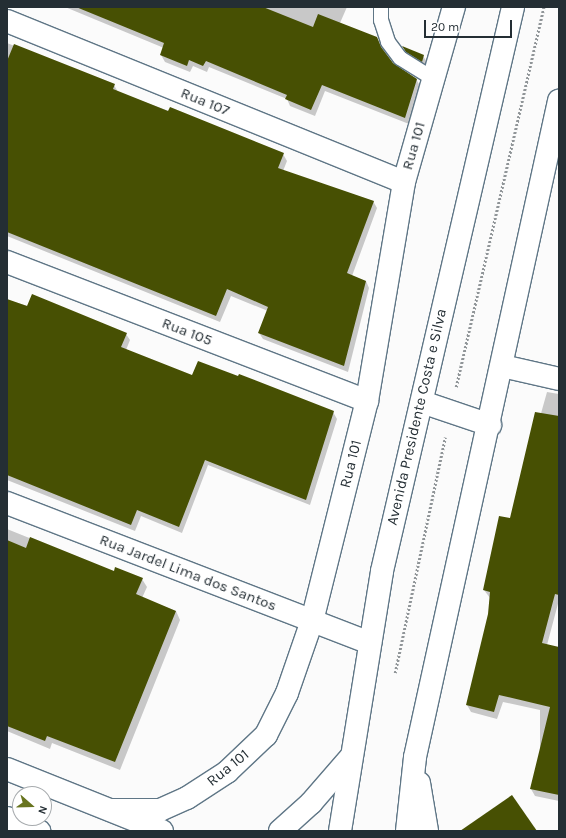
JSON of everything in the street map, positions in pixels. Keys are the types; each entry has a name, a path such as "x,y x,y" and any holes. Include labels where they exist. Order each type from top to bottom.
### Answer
{"street":[{"name":"Rua 101","path":"107,810 160,810 187,798 227,772 266,735 288,693 312,621 367,401 404,182 454,7"},
{"name":"Avenida Presidente Costa e Silva","path":"340,831 350,758 382,571 422,402 455,250 513,7"},
{"name":"Rua 107","path":"7,21 404,182"},
{"path":"406,831 415,758 490,425 559,101"},
{"name":"Rua 105","path":"7,262 367,401"},
{"path":"502,366 559,379"},
{"path":"422,402 490,425"},
{"name":"Rua Jardel Lima dos Santos","path":"7,503 370,643"},
{"path":"280,831 311,803 350,758"},
{"path":"415,758 428,831"},
{"path":"7,769 162,831"},
{"path":"7,818 39,831"}],"lane":[{"path":"381,7 381,20 388,42 400,58 433,79"}],"path":[{"name":"Avenida Presidente Costa e Silva","path":"395,673 451,412 544,7"}],"building":[{"path":"76,7 263,7 313,27 318,14 377,37 381,47 393,63 417,79 405,118 322,85 311,110 285,99 287,95 206,61 203,66 189,60 187,66 160,55 164,43"},
{"path":"14,44 115,84 113,89 168,111 170,107 284,153 278,168 374,201 347,273 366,281 344,366 258,333 268,307 227,289 216,316 7,232 7,61"},
{"path":"402,46 424,55 422,62 406,52"},
{"path":"32,294 127,333 121,347 192,375 198,361 238,376 239,374 334,411 306,500 205,460 179,527 137,510 131,525 7,475 7,299 27,306"},
{"path":"535,412 559,416 559,595 555,594 542,643 559,647 559,795 530,789 550,707 499,695 494,712 466,705 488,614 490,592 483,590 499,516 510,518"},
{"path":"30,537 114,571 115,567 143,578 136,594 176,611 115,762 47,736 45,741 7,726 7,540 26,548"},
{"path":"512,795 537,831 460,831"}]}
